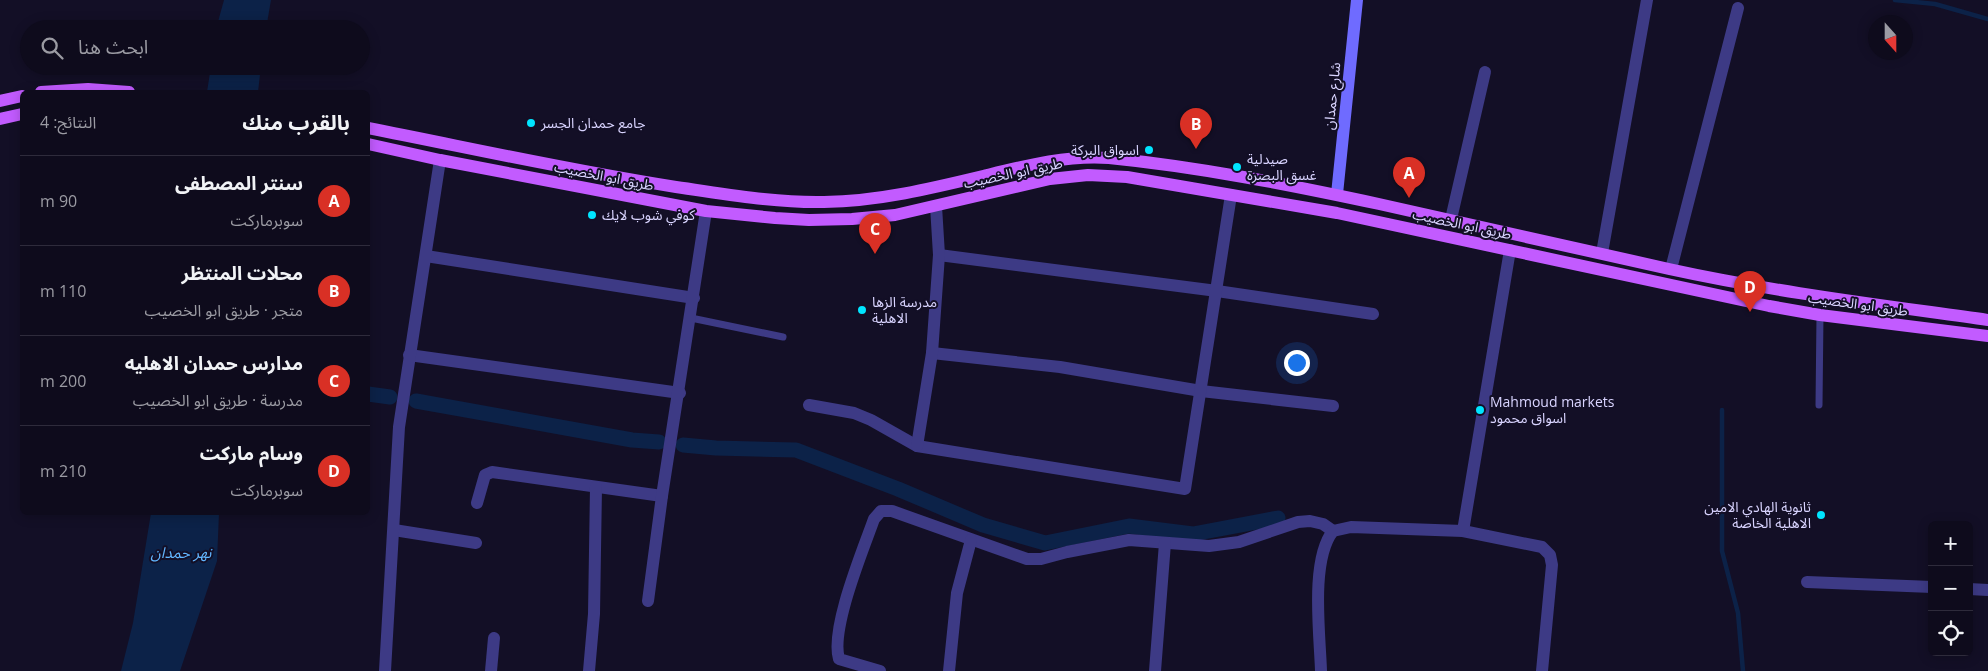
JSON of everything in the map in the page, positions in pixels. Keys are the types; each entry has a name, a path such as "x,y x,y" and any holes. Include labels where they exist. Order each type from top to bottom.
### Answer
{"main road":[{"name":"شارع حمدان","path":"1337,194 1357,0"},
{"path":"72,90 102,90"},
{"path":"0,100 20,96"},
{"path":"0,119 20,114"},
{"name":"طريق ابو الخصيب","path":"370,128 634,180 753,198 798,202 843,201 910,193 1038,163 1080,157 1154,163 1337,194 1671,269 1756,286 1988,320"},
{"name":"طريق ابو الخصيب","path":"370,144 440,160 706,211 775,218 831,220 874,218 936,206 1050,179 1088,175 1127,177 1337,213 1736,300 1820,315 1988,336"},
{"path":"631,197 634,180"},
{"path":"1917,328 1919,311"}],"street":[{"path":"1602,253 1647,0"},
{"path":"1671,269 1738,8"},
{"path":"1451,219 1485,72"},
{"path":"385,671 399,427 440,160"},
{"path":"809,405 854,413 871,420 917,446 1185,489 1231,195"},
{"path":"917,446 932,353 939,255 936,206"},
{"path":"648,601 662,496 680,393 706,211"},
{"path":"1463,531 1510,250"},
{"path":"939,255 1217,291 1373,314"},
{"path":"426,256 694,298"},
{"path":"932,353 1060,366 1201,391 1334,406"},
{"path":"409,355 680,393"},
{"path":"477,503 485,475 492,472 662,496"},
{"path":"589,671 594,614 596,488"},
{"path":"880,671 839,659 836,650 844,605 874,519 881,511 892,511 1027,559 1041,560 1067,552 1129,540 1209,546 1239,542 1298,522 1310,520 1323,524 1334,531"},
{"path":"1322,671 1318,594 1325,544 1334,531 1351,527 1463,531 1542,547 1550,555 1552,565 1542,671"},
{"path":"394,530 476,543"},
{"path":"949,671 957,593 970,540"},
{"path":"1155,671 1165,544"},
{"path":"1807,582 1928,587"},
{"path":"1973,589 1988,590"},
{"path":"491,671 494,638"}],"lane":[{"path":"1819,406 1820,315"},
{"path":"691,318 783,337"}],"water":[{"path":"224,0 271,0 268,20 218,20"},
{"path":"210,75 260,75 258,90 207,90"},
{"name":"نهر حمدان","path":"151,515 219,515 217,561 180,671 121,671 133,623"}],"waterway":[{"path":"1895,0 1935,4 1988,19"},
{"path":"370,394 390,397"},
{"path":"416,401 632,440 659,442"},
{"path":"1722,410 1722,551 1738,613 1743,671"},
{"path":"683,445 716,448 796,450 898,489 983,525 1045,543 1129,526 1193,534 1278,518"}],"place":[{"name":"جامع حمدان الجسر","path":"531,123"},
{"name":"محلات المنتظر","path":"1196,149"},
{"name":"اسواق البركة","path":"1149,150"},
{"name":"صيدلية غسق البصرة","path":"1237,167"},
{"name":"سنتر المصطفى","path":"1409,198"},
{"name":"كوفي شوب لايك","path":"592,215"},
{"name":"مدارس حمدان الاهليه","path":"875,254"},
{"name":"مدرسة الزها الاهلية","path":"862,310"},
{"name":"وسام ماركت","path":"1750,312"},
{"name":"Mahmoud markets اسواق محمود","path":"1480,410"},
{"name":"ثانوية الهادي الامين الاهلية الخاصة","path":"1821,515"}]}
